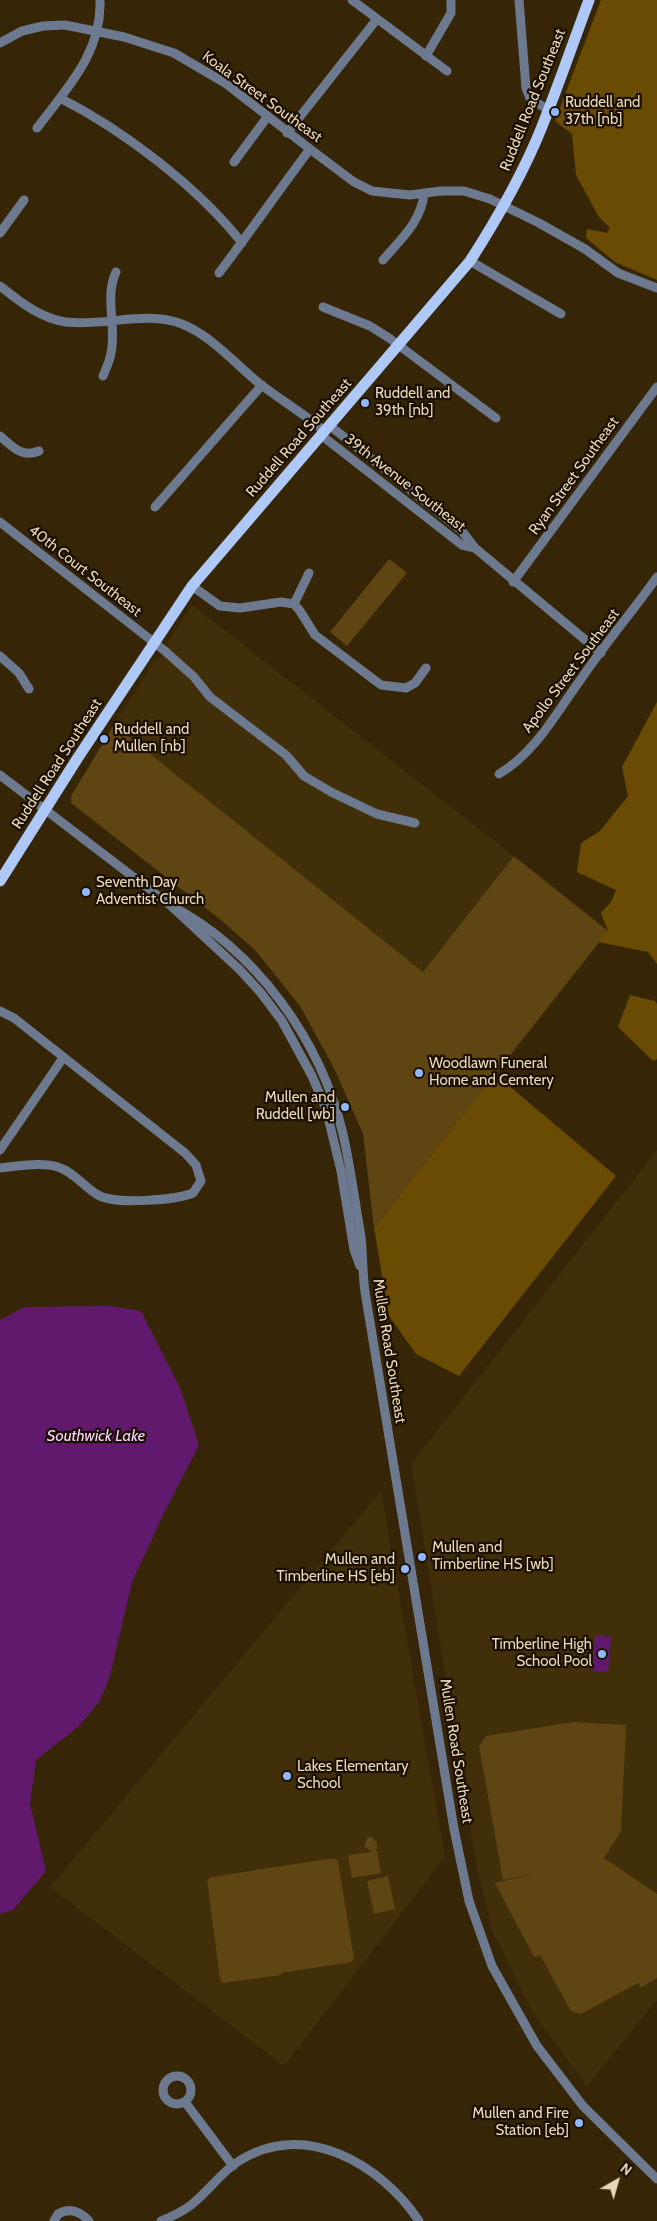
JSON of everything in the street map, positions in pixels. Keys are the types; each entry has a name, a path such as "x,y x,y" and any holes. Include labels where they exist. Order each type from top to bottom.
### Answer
{"main road":[{"name":"Ruddell Road Southeast","path":"0,881 153,642 192,586 470,261 504,205 525,165 548,110 589,0"}],"street":[{"path":"37,128 90,56 97,32 100,0"},
{"path":"352,0 447,71"},
{"path":"426,56 451,13 451,0"},
{"path":"519,0 526,88 530,98 548,110"},
{"path":"287,132 377,19"},
{"name":"Koala Street Southeast","path":"0,43 22,31 43,26 65,25 174,53 225,83 354,182 372,191 410,195 441,191 464,192 504,205 597,256 618,273 657,288"},
{"path":"60,98 77,106 147,154 228,225 242,243"},
{"path":"234,162 268,116"},
{"path":"219,273 310,149"},
{"path":"383,260 418,218 424,194"},
{"path":"0,234 24,200"},
{"path":"470,261 561,314"},
{"path":"103,376 112,352 110,297 111,283 116,272"},
{"path":"0,286 34,310 65,322 112,321"},
{"path":"323,307 370,326 496,418"},
{"name":"39th Avenue Southeast","path":"112,321 152,318 182,324 202,334 262,385 462,531 475,548 513,582 601,652"},
{"path":"155,507 262,385"},
{"name":"Ryan Street Southeast","path":"513,582 657,387"},
{"path":"0,436 22,454 29,455 39,451"},
{"name":"40th Court Southeast","path":"0,522 153,642 194,677 210,697 286,755 304,776 331,792 377,814 415,824"},
{"path":"294,604 309,573"},
{"name":"Apollo Street Southeast","path":"499,774 517,763 542,735 657,577"},
{"path":"192,586 220,606 240,608 281,602 294,604 315,635 381,685 406,688 415,683 426,668"},
{"path":"0,656 19,673 29,689"},
{"name":"Mullen Road Southeast","path":"0,775 170,905 190,926 221,950 262,993 282,1021 298,1047 317,1086 328,1118 341,1170 354,1250 361,1268 454,1829 469,1901 492,1966 543,2056 583,2106 657,2180"},
{"path":"0,1012 14,1018 185,1153 196,1165 200,1185 194,1193 180,1197 112,1199 96,1194 71,1174 56,1166 0,1168"},
{"path":"0,1150 63,1058"},
{"path":"185,2102 233,2166"},
{"path":"161,2221 192,2205 233,2166 255,2154 282,2146 304,2145 327,2148 348,2157 381,2180 401,2199 419,2221"},
{"path":"54,2221 58,2214 72,2210 80,2212 89,2221"}],"shaded area":[{"path":"601,0 657,0 657,280 615,262 586,238 587,229 607,233 610,228 599,217 576,175 572,134 555,121"},
{"path":"389,559 407,573 347,646 330,632"},
{"path":"192,605 514,856 423,973 114,725 155,660 161,658 168,647 168,642"},
{"path":"657,702 657,964 648,952 598,942 608,931 601,913 611,902 616,890 577,872 581,843 600,831 628,796 622,767"},
{"path":"114,725 423,972 514,856 608,931 374,1228 363,1134 334,1068 300,1006 256,951 221,920 71,803 71,796"},
{"path":"630,995 655,1001 657,1004 657,1059 653,1061 618,1027"},
{"path":"495,1074 616,1176 459,1376 416,1354 389,1316 374,1228"},
{"path":"657,1150 657,2000 587,2086 532,2012 493,1932 477,1869 411,1464"},
{"name":"Lakes Elementary School","path":"381,1491 445,1857 284,2066 50,1887"},
{"path":"573,1722 626,1725 621,1831 604,1858 657,1894 657,1978 641,1988 638,1983 581,2014 571,2011 540,1955 534,1957 495,1883 533,1874 503,1880 479,1746 486,1736"},
{"path":"368,1837 372,1837 377,1843 375,1851 377,1851 381,1873 352,1878 348,1855 372,1852 364,1846"},
{"path":"334,1858 338,1861 354,1959 351,1962 281,1973 281,1975 223,1983 220,1979 207,1880 211,1877"},
{"path":"388,1876 395,1909 374,1914 367,1881"}],"water":[{"name":"Southwick Lake","path":"109,1306 141,1311 180,1388 199,1445 164,1513 132,1582 110,1676 100,1701 78,1727 36,1760 30,1804 46,1871 13,1910 0,1914 0,1320 24,1307"},
{"name":"Timberline High School Pool","path":"595,1635 611,1637 608,1672 592,1671"}],"place":[{"name":"Ruddell and 37th [nb]","path":"555,112"},
{"name":"Ruddell and 39th [nb]","path":"365,403"},
{"name":"Ruddell and Mullen [nb]","path":"104,739"},
{"name":"Seventh Day Adventist Church","path":"86,892"},
{"name":"Woodlawn Funeral Home and Cemtery","path":"419,1073"},
{"name":"Mullen and Ruddell [wb]","path":"345,1107"},
{"name":"Mullen and Timberline HS [wb]","path":"422,1557"},
{"name":"Mullen and Timberline HS [eb]","path":"405,1569"},
{"name":"Timberline High School Pool","path":"602,1654"},
{"name":"Lakes Elementary School","path":"287,1776"},
{"name":"Mullen and Fire Station [eb]","path":"579,2123"}]}
